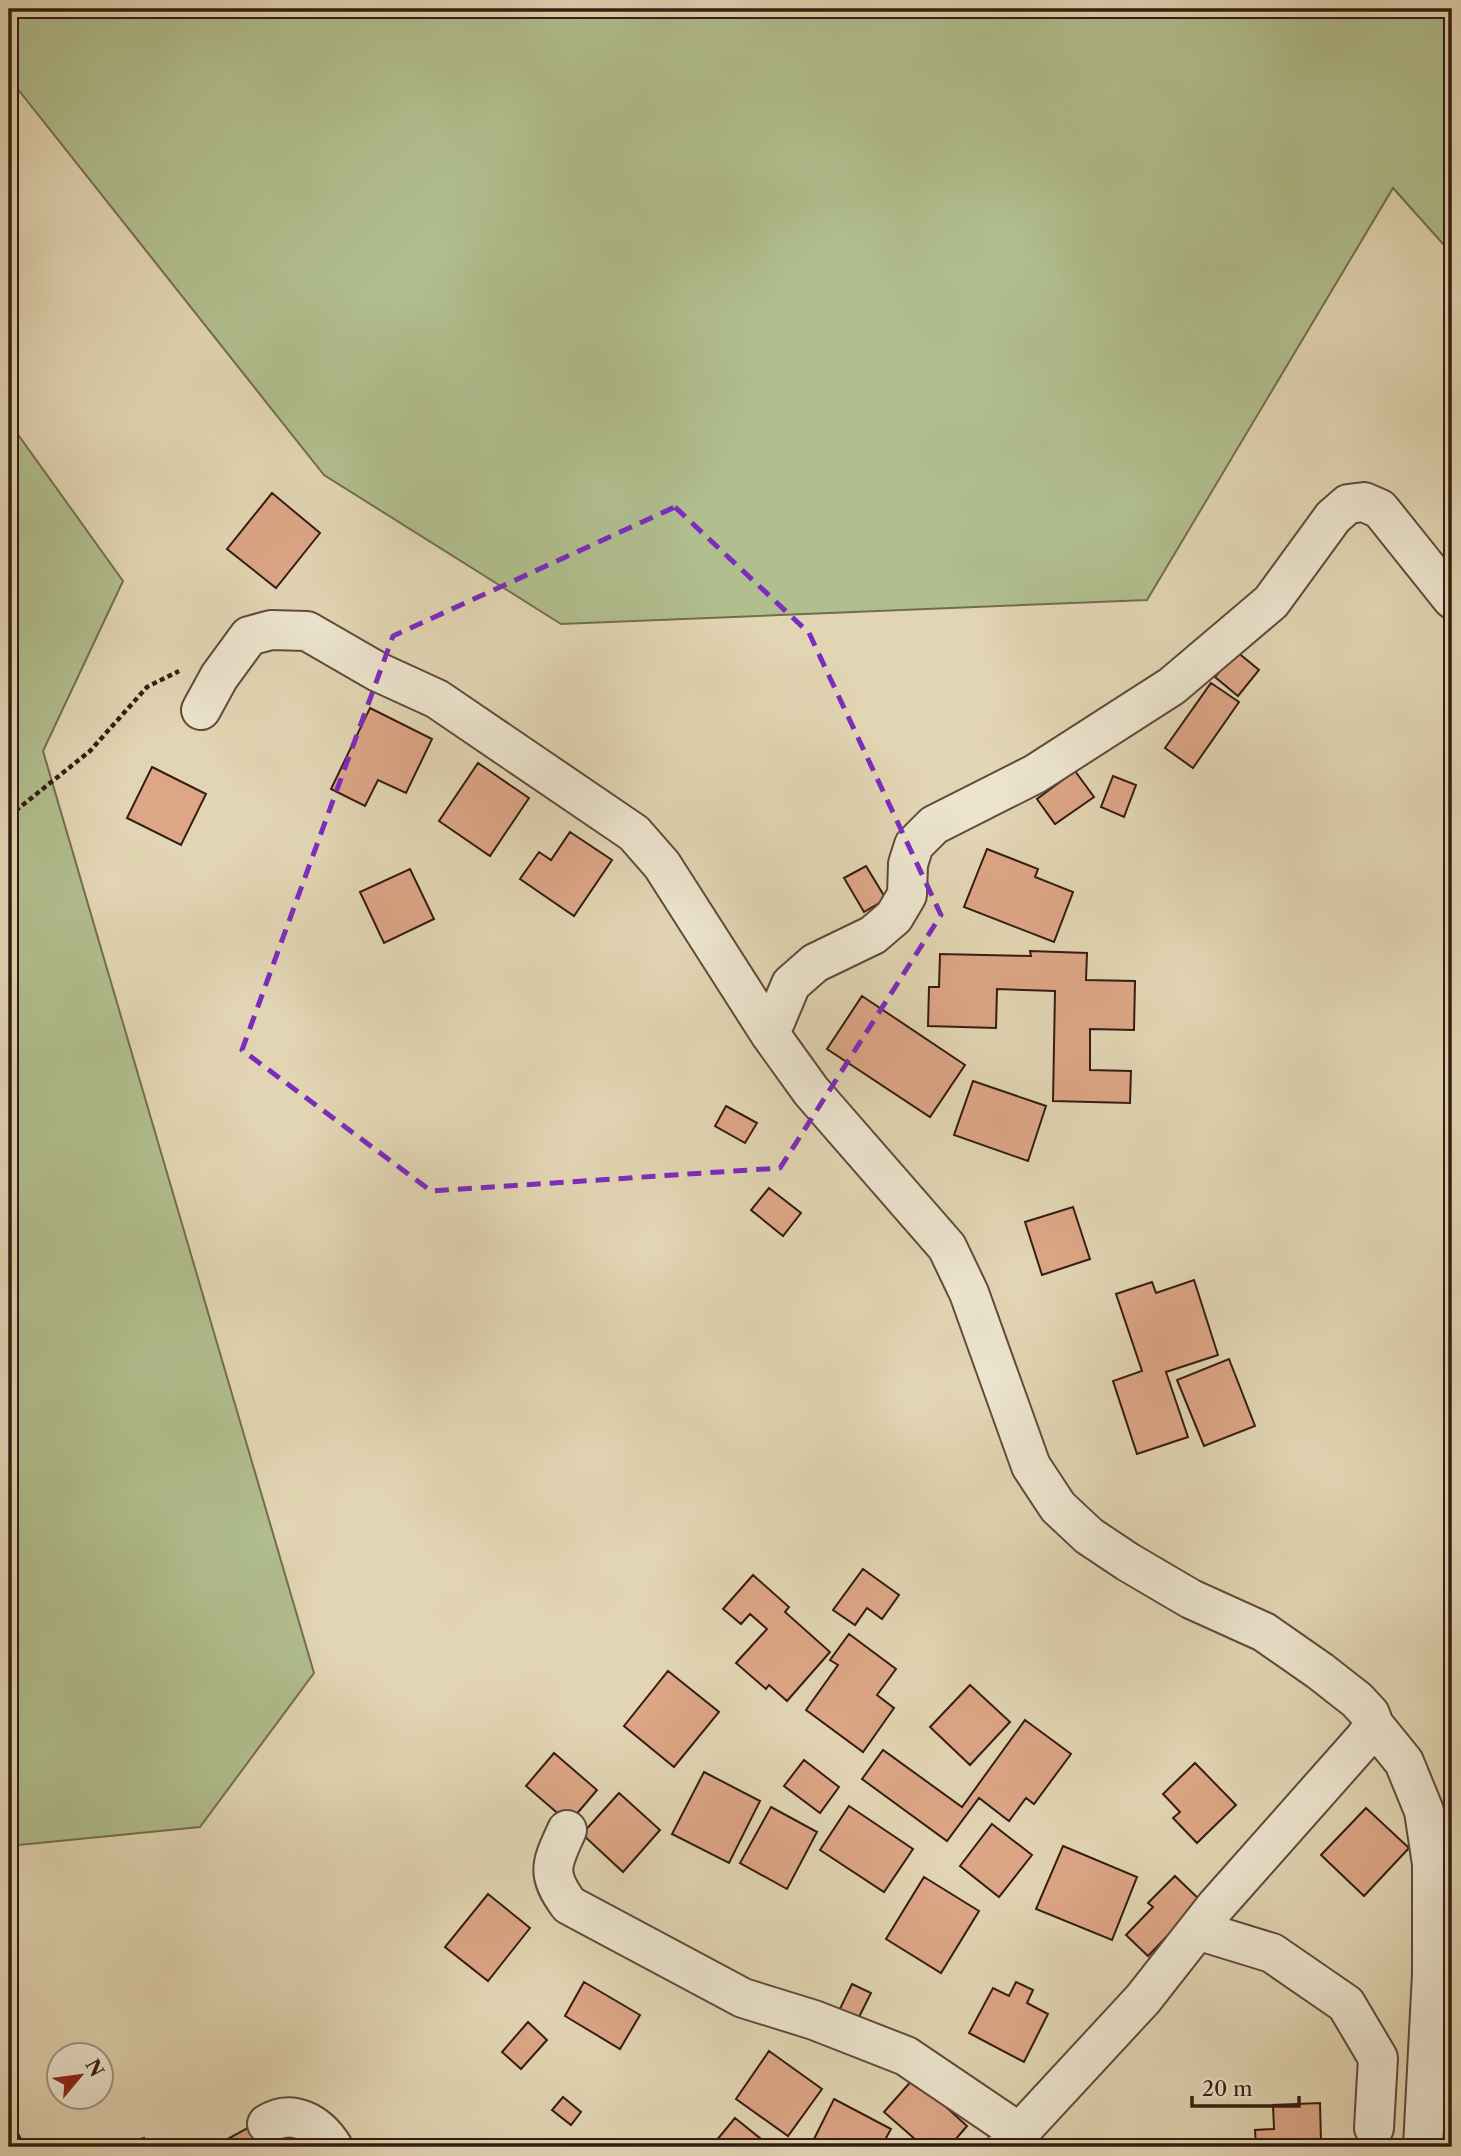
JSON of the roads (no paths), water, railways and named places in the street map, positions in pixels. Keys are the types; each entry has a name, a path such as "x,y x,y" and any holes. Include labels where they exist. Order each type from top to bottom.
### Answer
{"street":[{"path":"770,1034 791,984 815,963 873,934 894,918 907,895 908,864 914,845 934,825 1035,774 1172,686 1271,602 1333,517 1348,504 1364,502 1380,509 1452,598"},
{"path":"201,710 219,677 249,636 271,630 307,631 377,672 436,699 634,834 662,865 770,1034 811,1091 947,1247 969,1293 1031,1466 1058,1507 1088,1536 1128,1562 1191,1598 1264,1632 1320,1671 1357,1700 1370,1714 1374,1725 1404,1762 1424,1811 1432,1864 1432,1974 1423,2147"},
{"path":"567,1830 552,1864 555,1886 569,1905 743,1998 814,2020 906,2056 1013,2140 1143,1999 1197,1930 1374,1725"},
{"path":"1197,1930 1272,1953 1346,2004 1378,2058 1374,2128"},
{"path":"267,2124 279,2116 299,2117 328,2139 333,2147"}]}
